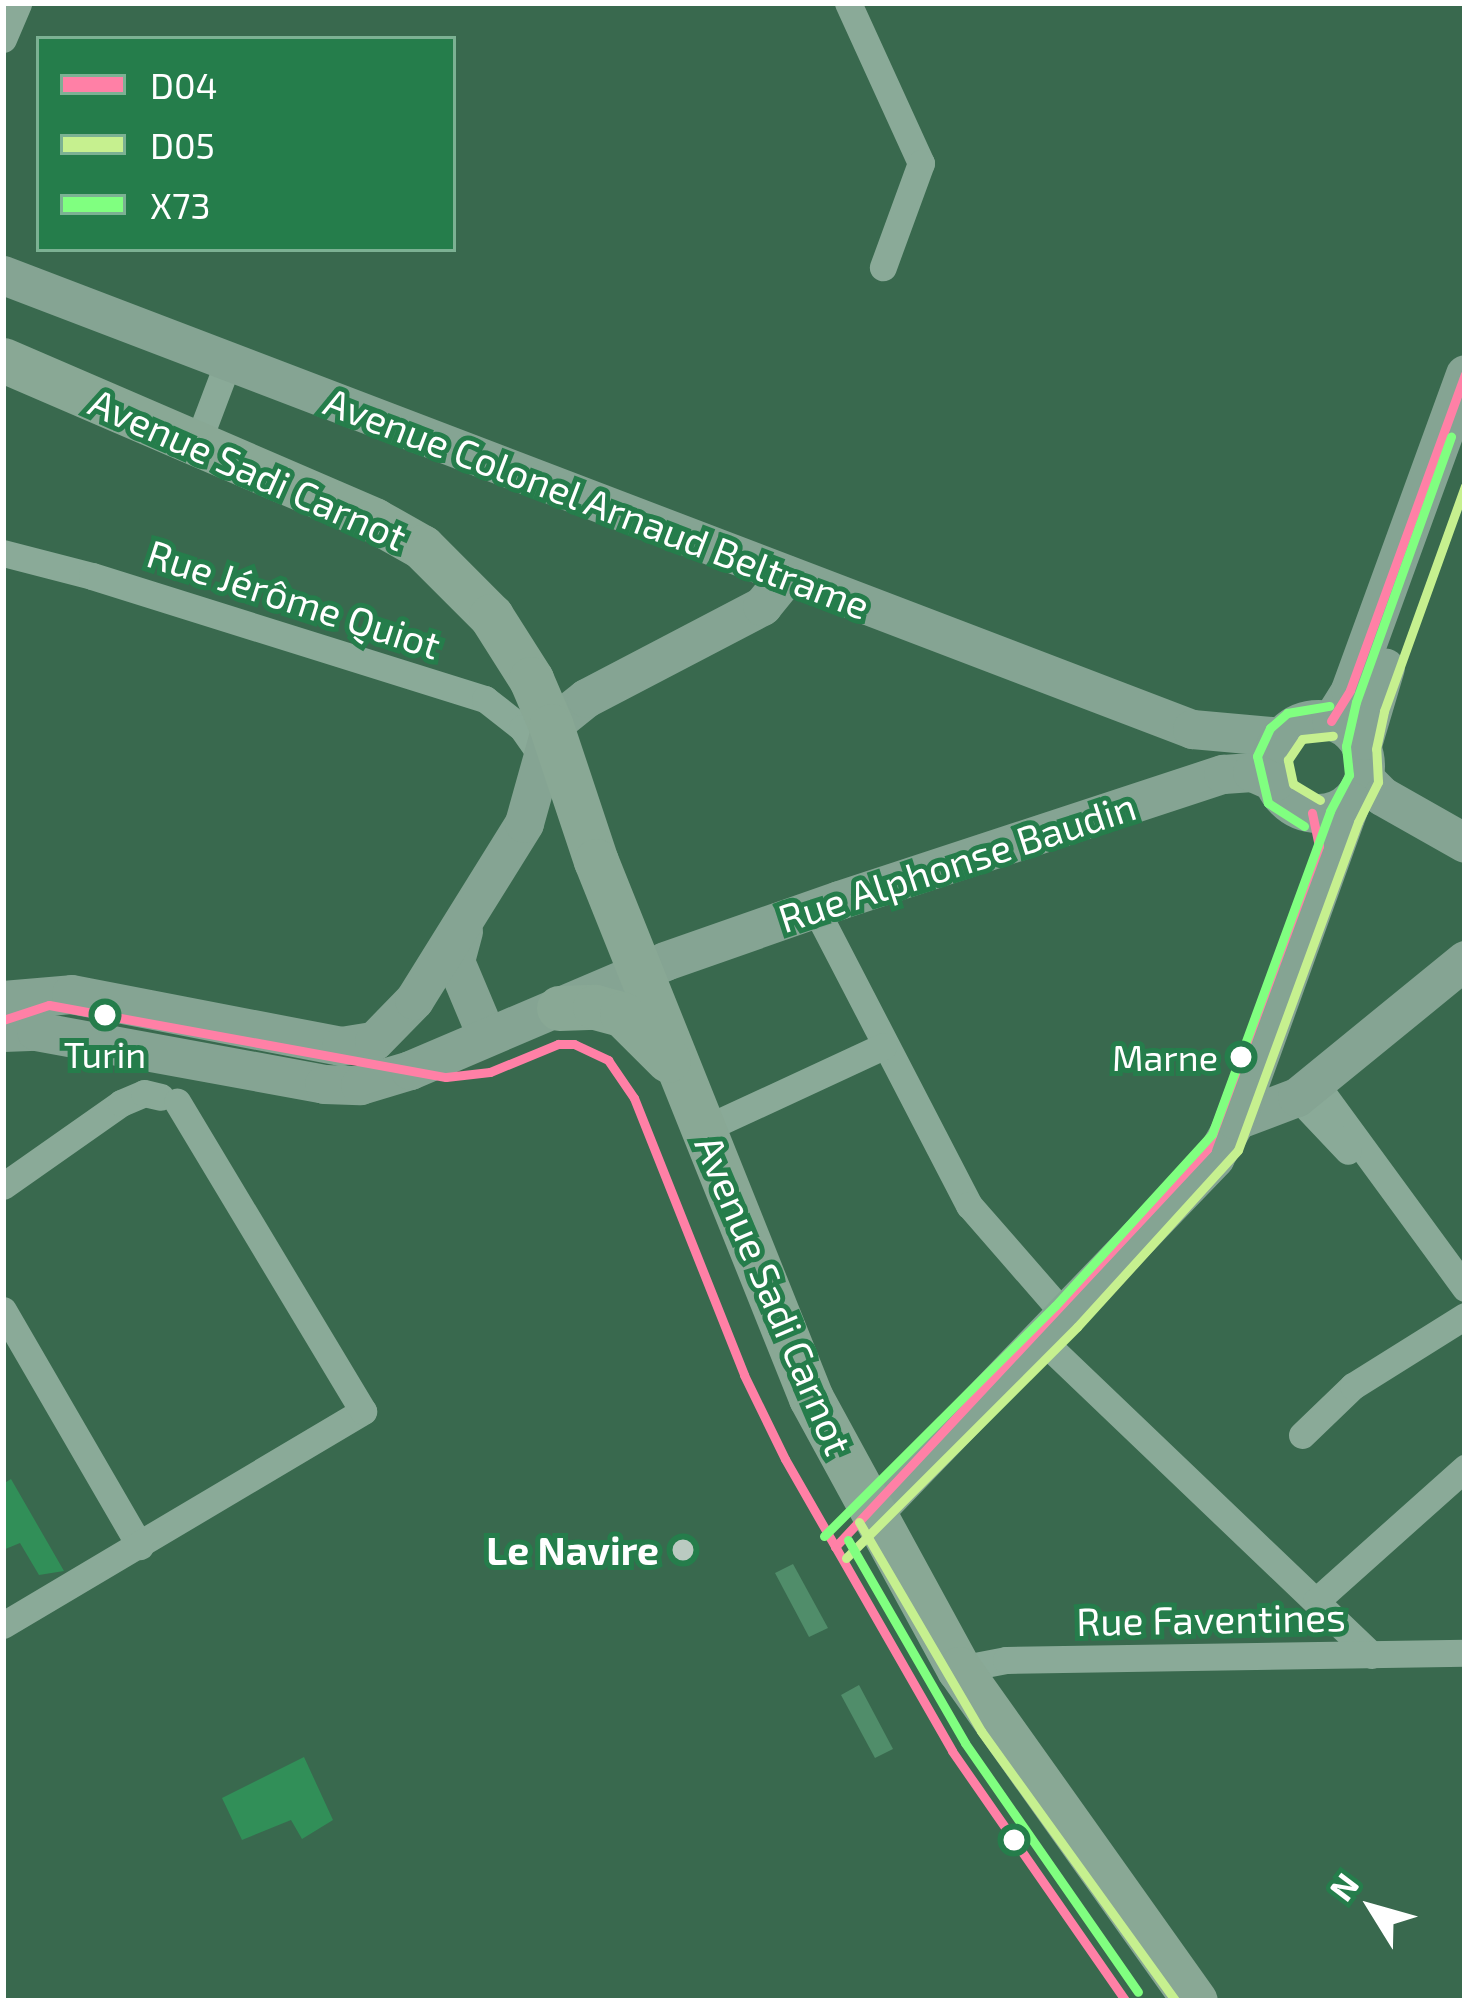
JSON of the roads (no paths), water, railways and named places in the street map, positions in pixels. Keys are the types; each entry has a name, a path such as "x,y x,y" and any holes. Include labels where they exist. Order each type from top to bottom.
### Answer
{"main road":[{"name":"Avenue Colonel Arnaud Beltrame","path":"3,275 1192,729 1282,737"},
{"name":"Avenue Sadi Carnot","path":"3,360 374,520 422,548 491,616 531,679 546,740 781,1330 870,1510 959,1669 1195,2001"},
{"path":"870,1510 1054,1328 1205,1169 1236,1120 1363,783 1370,706 1449,451 1465,374"},
{"path":"1331,721 1348,695 1449,451"},
{"path":"3,1000 71,994 341,1046 364,1046 404,1011 467,920 524,823 539,784 546,740 586,698 762,606 787,575"},
{"path":"1363,783 1333,811 1312,813 1289,803 1274,782 1272,758 1282,737 1304,722 1331,721 1349,731 1363,783 1465,843"},
{"path":"1192,729 1223,774"},
{"name":"Rue Alphonse Baudin","path":"3,1032 36,1031 341,1086 410,1070 641,971 815,908 1223,774 1252,772 1274,782"},
{"name":"Avenue Sadi Carnot","path":"524,823 548,816 561,820 596,861"},
{"path":"467,920 455,961 487,1037"},
{"path":"1236,1120 1306,1090 1465,960"},
{"name":"Avenue Sadi Carnot","path":"559,1008 595,1006 622,1014 661,1049 684,1082"}],"street":[{"path":"3,39 18,3"},
{"path":"848,3 921,163 883,267"},
{"path":"196,444 228,362"},
{"name":"Rue Jérôme Quiot","path":"3,553 484,700 546,740"},
{"path":"815,908 970,1205 1054,1328 1372,1655"},
{"path":"702,1130 884,1046"},
{"path":"1306,1090 1465,1288"},
{"path":"3,1186 122,1103 144,1094 169,1100 363,1411 3,1625"},
{"path":"3,1310 140,1546"},
{"path":"1302,1435 1353,1386 1465,1316"},
{"path":"1316,1601 1465,1468"},
{"name":"Rue Faventines","path":"959,1669 1006,1660 1465,1653"}],"place":[{"name":"Turin","path":"105,1015"},
{"name":"Marne","path":"1241,1057"},
{"name":"Le Navire","path":"683,1550"}]}
